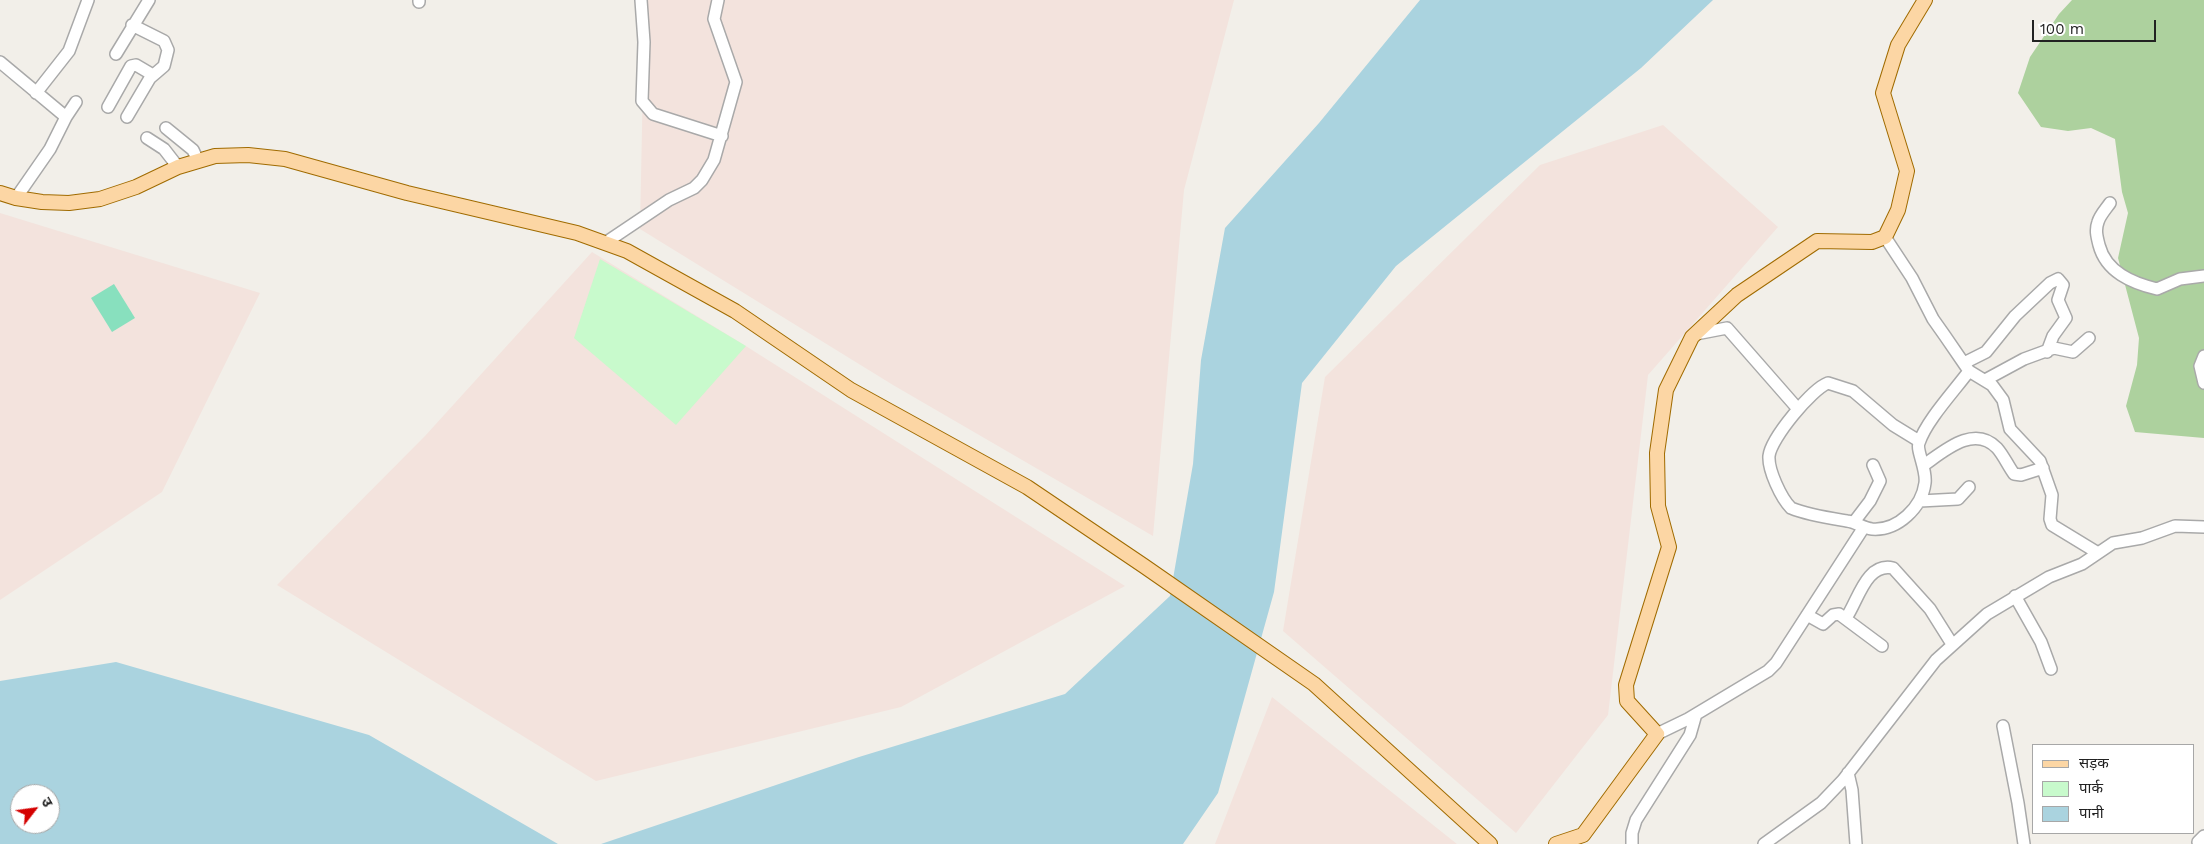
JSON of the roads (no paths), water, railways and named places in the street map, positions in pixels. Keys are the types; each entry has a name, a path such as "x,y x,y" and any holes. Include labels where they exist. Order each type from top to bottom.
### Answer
{"main road":[{"path":"1556,844 1583,836 1657,734 1627,701 1626,685 1669,547 1658,506 1657,462 1666,390 1681,358 1696,334 1737,296 1817,241 1872,242 1885,237 1898,210 1907,171 1883,93 1898,45 1925,0"},
{"path":"0,193 16,198 69,203 100,199 136,186 178,167 198,161 215,156 248,155 285,159 406,193 572,232 646,260 735,311 851,390 1027,487 1144,566 1314,684 1490,844"}],"street":[{"path":"116,54 149,0"},
{"path":"641,0 644,42 642,101 653,114 722,136"},
{"path":"605,243 669,200 698,184 714,160 736,82 714,19 718,0"},
{"path":"36,93 69,51 85,1"},
{"path":"127,117 153,75 164,66 168,50 167,44 132,25"},
{"path":"0,62 66,117"},
{"path":"108,107 131,66 136,64 153,75"},
{"path":"16,198 50,149 76,102"},
{"path":"166,128 193,150 198,161"},
{"path":"147,138 164,149 178,167"},
{"path":"2110,203 2098,220 2096,234 2101,252 2110,267 2135,282 2157,289 2180,280 2204,276"},
{"path":"1885,237 1912,278 1933,319 1967,367 1987,379 2002,400 2010,429 2030,450 2043,468 2052,495 2050,519 2052,525 2098,553"},
{"path":"1919,441 1893,425 1853,391 1833,383 1820,388 1798,409 1774,441 1769,454 1774,476 1785,500 1796,510 1878,529 1896,524 1914,510 1920,501 1925,483 1924,465 1918,448 1919,441 1937,412 1967,367 1986,352 2010,322 2050,283 2058,279 2063,285 2058,300 2066,318 2053,336 2047,352"},
{"path":"1696,334 1727,328 1798,409"},
{"path":"1987,379 2024,359 2057,347 2071,352 2089,338"},
{"path":"2204,356 2200,366 2204,383"},
{"path":"1924,465 1961,441 1980,439 1992,443 1998,449 2014,474 2021,475 2043,468"},
{"path":"1657,734 1696,714 1768,671 1776,662 1808,615 1859,524 1880,481 1873,465"},
{"path":"1920,501 1958,499 1968,487"},
{"path":"1764,844 1821,803 1848,772 1916,683 1952,644 1987,614 2048,577 2082,564 2113,542 2142,538 2175,526 2204,527"},
{"path":"1846,618 1860,590 1876,571 1883,567 1893,568 1930,609 1952,644"},
{"path":"2015,596 2041,642 2051,669"},
{"path":"1808,615 1821,624 1836,614 1846,618 1882,646"},
{"path":"1632,844 1632,833 1636,820 1690,734 1696,714"},
{"path":"2003,726 2024,844"},
{"path":"1848,772 1852,790 1856,844"}],"water":[{"path":"1420,0 1713,0 1641,68 1396,266 1302,383 1274,592 1218,793 1183,844 601,844 859,757 1065,694 1170,596 1193,464 1201,360 1225,228 1319,123"},
{"path":"116,662 369,735 558,844 0,844 0,681"}]}
